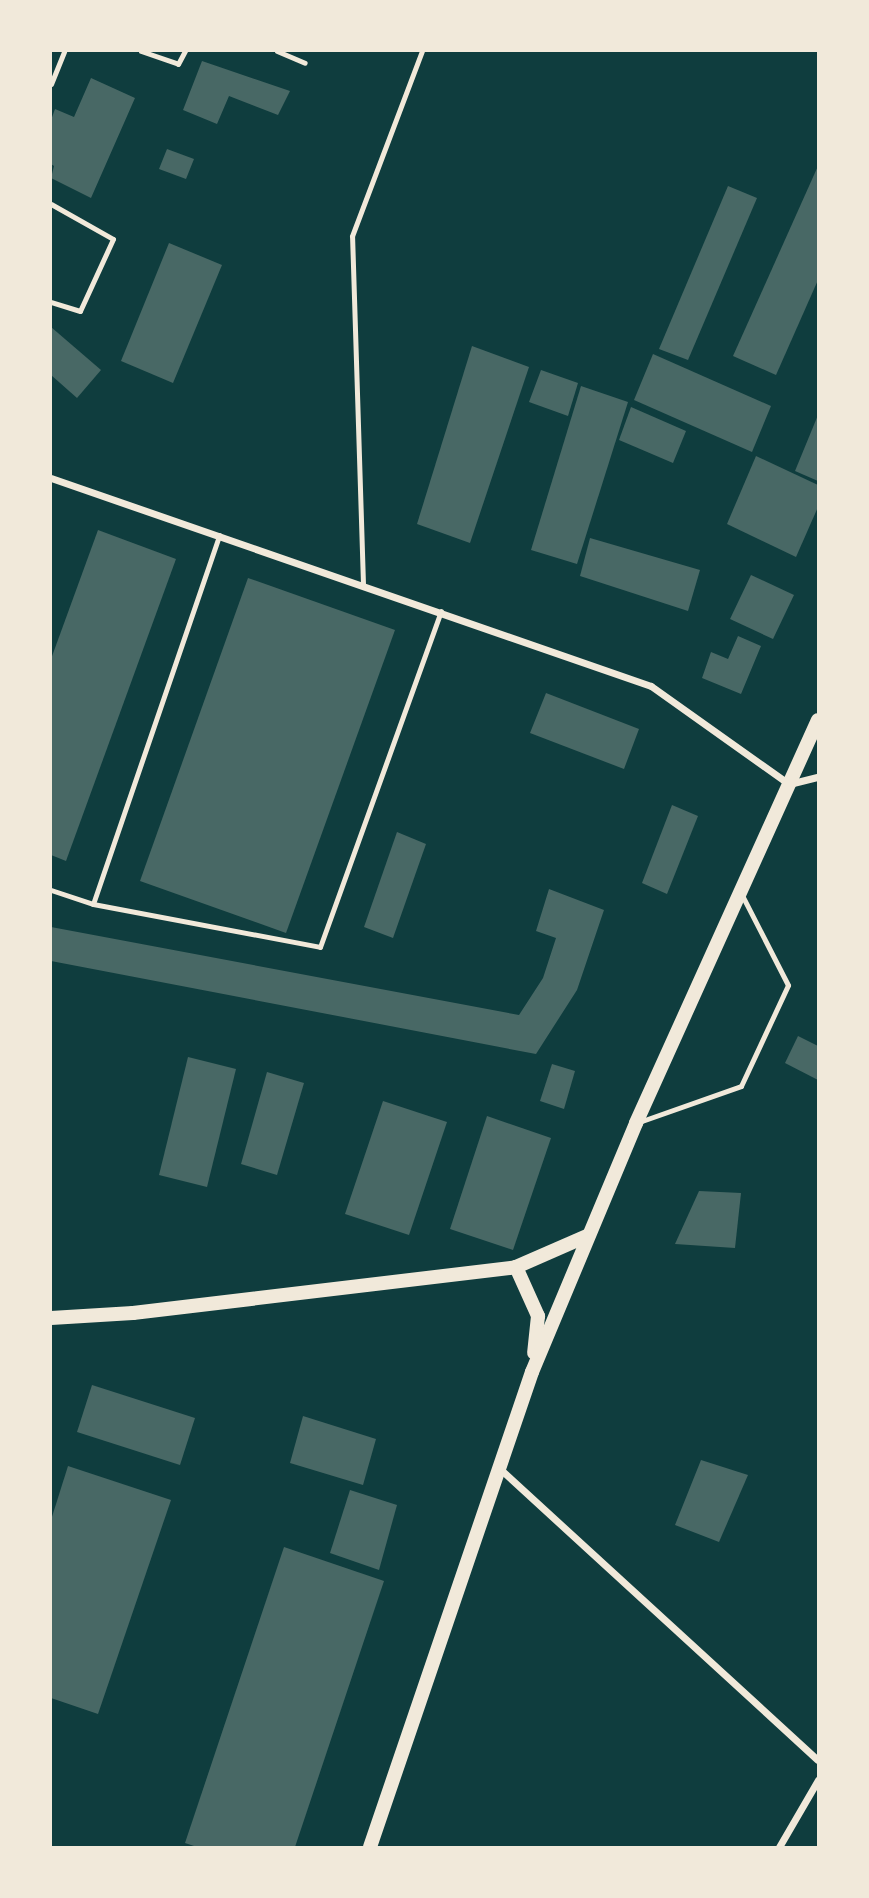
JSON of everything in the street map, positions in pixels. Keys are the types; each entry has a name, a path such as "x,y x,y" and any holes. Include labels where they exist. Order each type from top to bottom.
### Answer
{"main road":[{"path":"370,1847 532,1372 636,1123 818,720"},
{"path":"51,1318 133,1314 516,1267 587,1236"},
{"path":"516,1267 538,1316 532,1372"}],"street":[{"path":"51,478 441,611 650,686 789,784 818,777"},
{"path":"499,1468 818,1760"},
{"path":"779,1847 818,1780"}],"lane":[{"path":"51,84 64,51"},
{"path":"141,51 178,64 186,51"},
{"path":"277,51 305,63"},
{"path":"363,584 352,236 422,51"},
{"path":"51,204 113,239 80,311 51,302"},
{"path":"93,904 219,535"},
{"path":"51,890 93,904 320,947 441,611"},
{"path":"636,1123 741,1086 788,985 740,892"}],"building":[{"path":"202,61 290,91 278,115 229,96 217,124 183,110"},
{"path":"91,78 135,98 91,198 51,178 54,166 51,164 51,120 55,109 74,117"},
{"path":"167,149 194,159 186,179 159,169"},
{"path":"818,166 818,280 776,375 733,356"},
{"path":"728,186 757,198 688,360 659,349"},
{"path":"169,243 222,265 173,383 121,361"},
{"path":"51,327 101,370 77,398 51,375"},
{"path":"472,346 529,367 470,543 417,524"},
{"path":"653,354 771,406 752,452 634,400"},
{"path":"541,370 578,383 568,416 529,402"},
{"path":"581,386 628,402 577,564 531,550"},
{"path":"631,407 686,431 673,463 619,440"},
{"path":"818,415 818,481 795,471"},
{"path":"756,456 818,485 818,507 796,557 727,524"},
{"path":"98,530 176,559 66,861 51,855 51,659"},
{"path":"590,538 700,570 688,611 580,576"},
{"path":"751,575 794,595 773,639 730,619"},
{"path":"248,578 395,630 286,933 140,881"},
{"path":"738,636 761,646 741,694 702,678 711,652 728,659"},
{"path":"546,693 639,729 624,769 530,733"},
{"path":"672,805 698,816 667,894 642,883"},
{"path":"397,832 426,844 393,938 364,927"},
{"path":"549,889 604,910 577,990 536,1054 51,961 51,927 519,1015 543,978 556,938 536,931"},
{"path":"798,1036 818,1046 818,1080 785,1063"},
{"path":"188,1057 236,1069 207,1187 159,1175"},
{"path":"552,1064 575,1071 564,1109 540,1101"},
{"path":"267,1072 304,1083 277,1175 241,1164"},
{"path":"383,1101 447,1122 409,1235 345,1214"},
{"path":"487,1116 551,1138 513,1250 450,1229"},
{"path":"699,1191 741,1193 735,1248 675,1244"},
{"path":"92,1385 195,1418 180,1465 77,1432"},
{"path":"303,1416 376,1439 363,1485 290,1463"},
{"path":"701,1460 748,1475 719,1542 675,1525"},
{"path":"68,1466 171,1500 98,1714 51,1698 51,1520"},
{"path":"350,1490 397,1505 379,1570 330,1553"},
{"path":"284,1547 384,1581 295,1847 197,1847 185,1843"}]}
